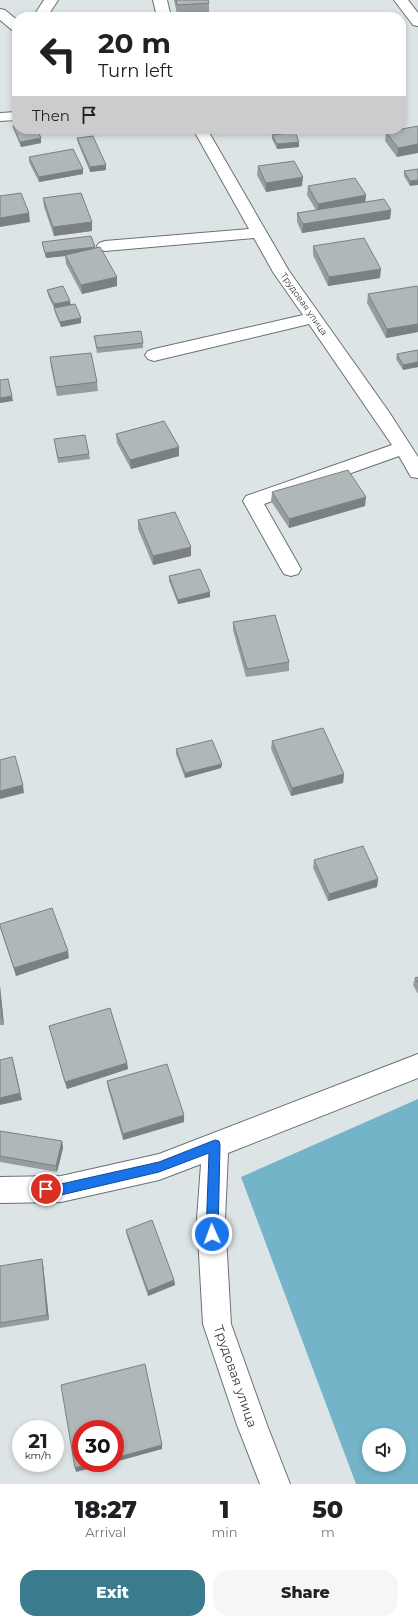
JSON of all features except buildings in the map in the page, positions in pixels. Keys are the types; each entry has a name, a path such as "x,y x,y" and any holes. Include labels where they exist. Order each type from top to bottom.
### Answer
{"street":[{"path":"43,12 51,0"},
{"path":"160,0 163,12"},
{"path":"401,0 418,22"},
{"path":"0,13 12,23"},
{"path":"0,117 12,116"},
{"name":"Трудовая улица","path":"203,134 281,272 383,416 418,472"},
{"path":"105,246 260,234"},
{"path":"154,355 314,318"},
{"path":"291,569 253,501 403,448"},
{"path":"0,1190 61,1189 159,1167 418,1066"},
{"name":"Трудовая улица","path":"215,1145 211,1219 216,1324 275,1484"}],"shaded area":[{"path":"418,1099 418,1484 356,1484 241,1177"}],"route":[{"path":"46,1189 61,1189 159,1167 215,1145 211,1219 212,1234"}]}
